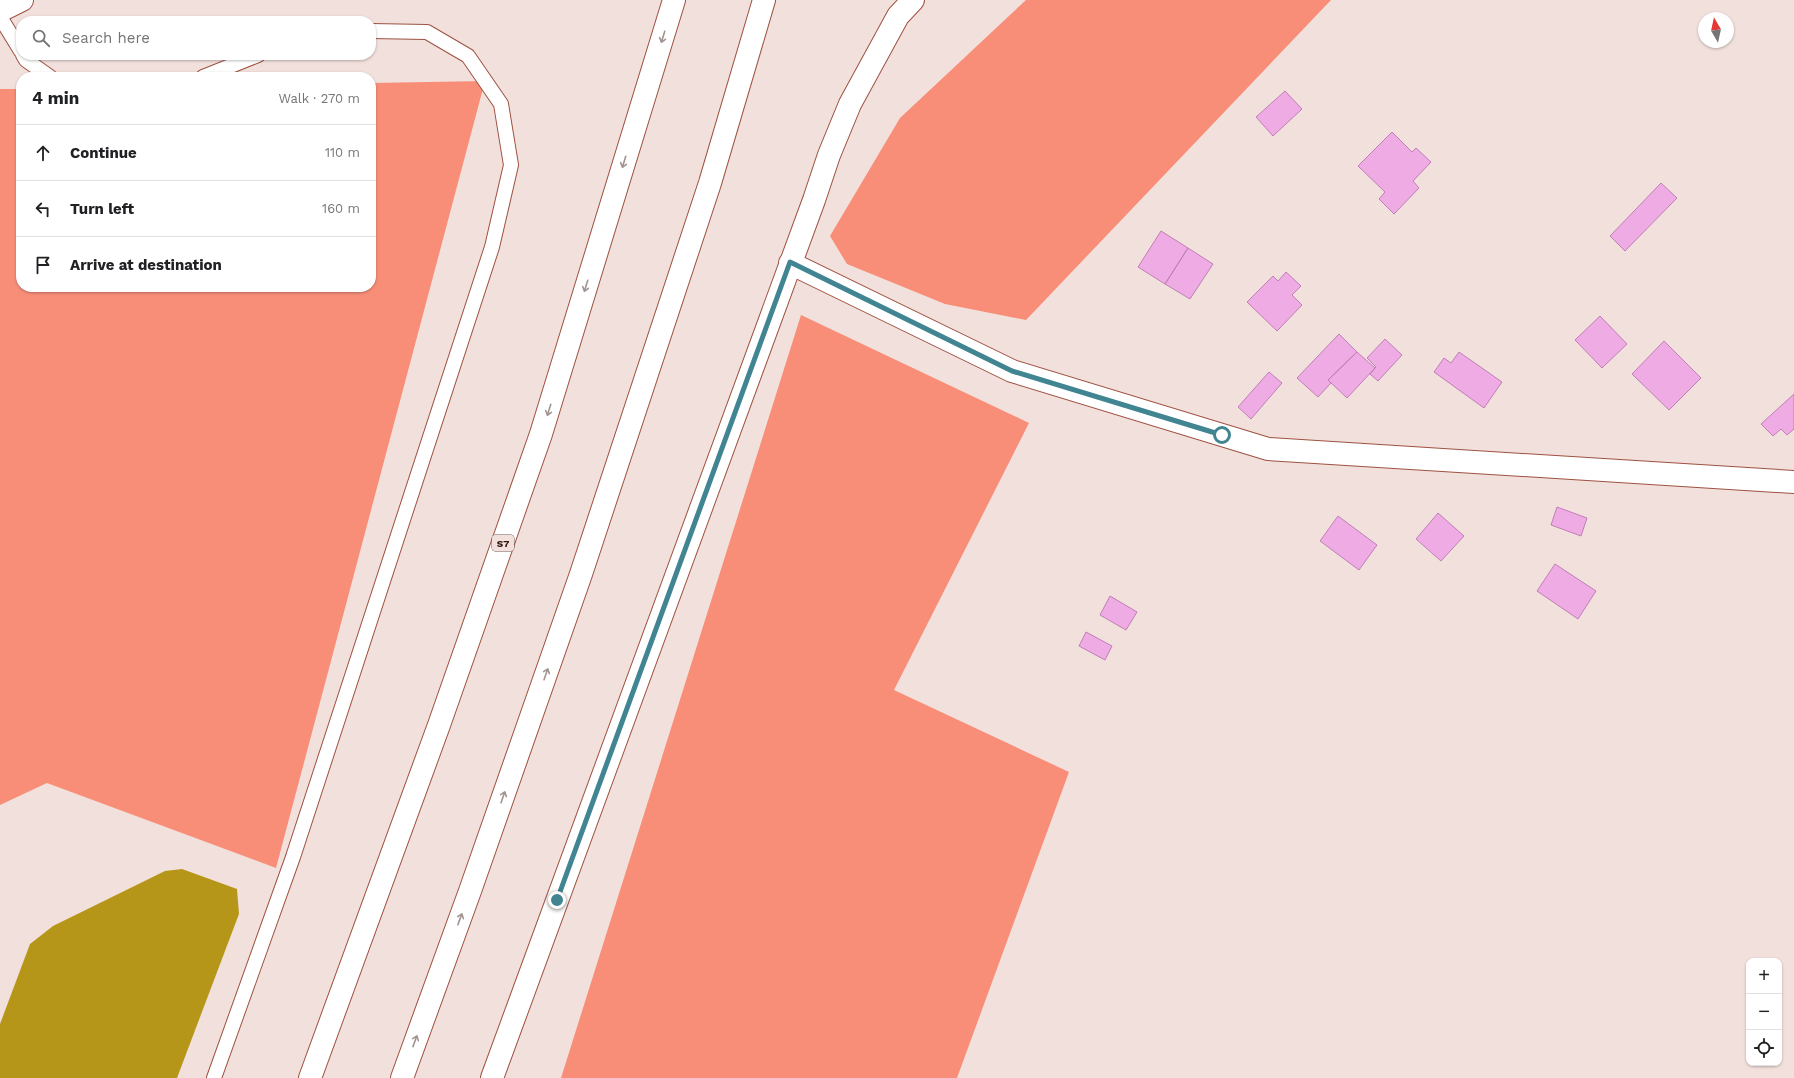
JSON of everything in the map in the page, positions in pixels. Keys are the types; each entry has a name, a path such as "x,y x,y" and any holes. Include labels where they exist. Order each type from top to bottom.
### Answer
{"main road":[{"path":"0,11 22,0"},
{"name":"S7","path":"310,1078 439,725 541,434 674,0"},
{"path":"402,1078 470,891 581,574 710,183 764,0"},
{"path":"492,1078 814,200 829,155 850,104 898,16 913,0"},
{"path":"790,262 1012,371 1268,449 1794,482"}],"lane":[{"path":"0,17 16,43"},
{"path":"214,1078 293,858 480,285 492,247 511,165 501,104 468,56 427,32 376,31"},
{"path":"26,60 43,72"},
{"path":"216,72 246,60"}],"shaded area":[{"path":"1026,0 1331,0 1026,320 945,304 847,264 830,236 900,118"},
{"path":"485,81 276,868 47,783 0,805 0,89 16,89 16,292 376,292 376,83"},
{"path":"801,315 1029,423 894,690 1069,772 957,1078 561,1078"},
{"path":"182,869 237,889 239,914 177,1078 0,1078 0,1024 30,944 53,926 165,871"}],"building":[{"path":"1285,91 1302,109 1273,136 1256,117"},
{"path":"1392,132 1412,152 1416,148 1431,162 1413,181 1419,188 1394,214 1379,199 1385,192 1358,166"},
{"path":"1661,183 1677,198 1625,251 1610,236"},
{"path":"1161,231 1188,248 1165,284 1138,267"},
{"path":"1188,248 1213,264 1190,299 1165,284"},
{"path":"1286,272 1301,286 1292,295 1302,305 1277,331 1247,302 1273,276 1278,281"},
{"path":"1600,316 1627,344 1602,368 1575,340"},
{"path":"1339,334 1357,352 1328,380 1331,383 1318,397 1297,378"},
{"path":"1385,339 1402,355 1378,381 1370,374 1376,367 1367,358"},
{"path":"1664,341 1701,378 1669,410 1632,374"},
{"path":"1357,352 1375,368 1347,398 1328,380"},
{"path":"1459,352 1502,382 1484,408 1434,372 1444,358 1451,363"},
{"path":"1269,372 1282,383 1251,419 1238,407"},
{"path":"1794,394 1794,429 1787,435 1781,429 1773,436 1761,424"},
{"path":"1557,507 1587,518 1581,536 1551,525"},
{"path":"1438,513 1464,536 1441,561 1416,539"},
{"path":"1338,516 1377,545 1359,570 1320,541"},
{"path":"1555,564 1596,591 1578,619 1537,591"},
{"path":"1110,596 1137,612 1126,630 1100,615"},
{"path":"1086,632 1112,646 1105,660 1079,646"}],"route":[{"path":"557,900 790,262 1012,371 1222,435"}]}
